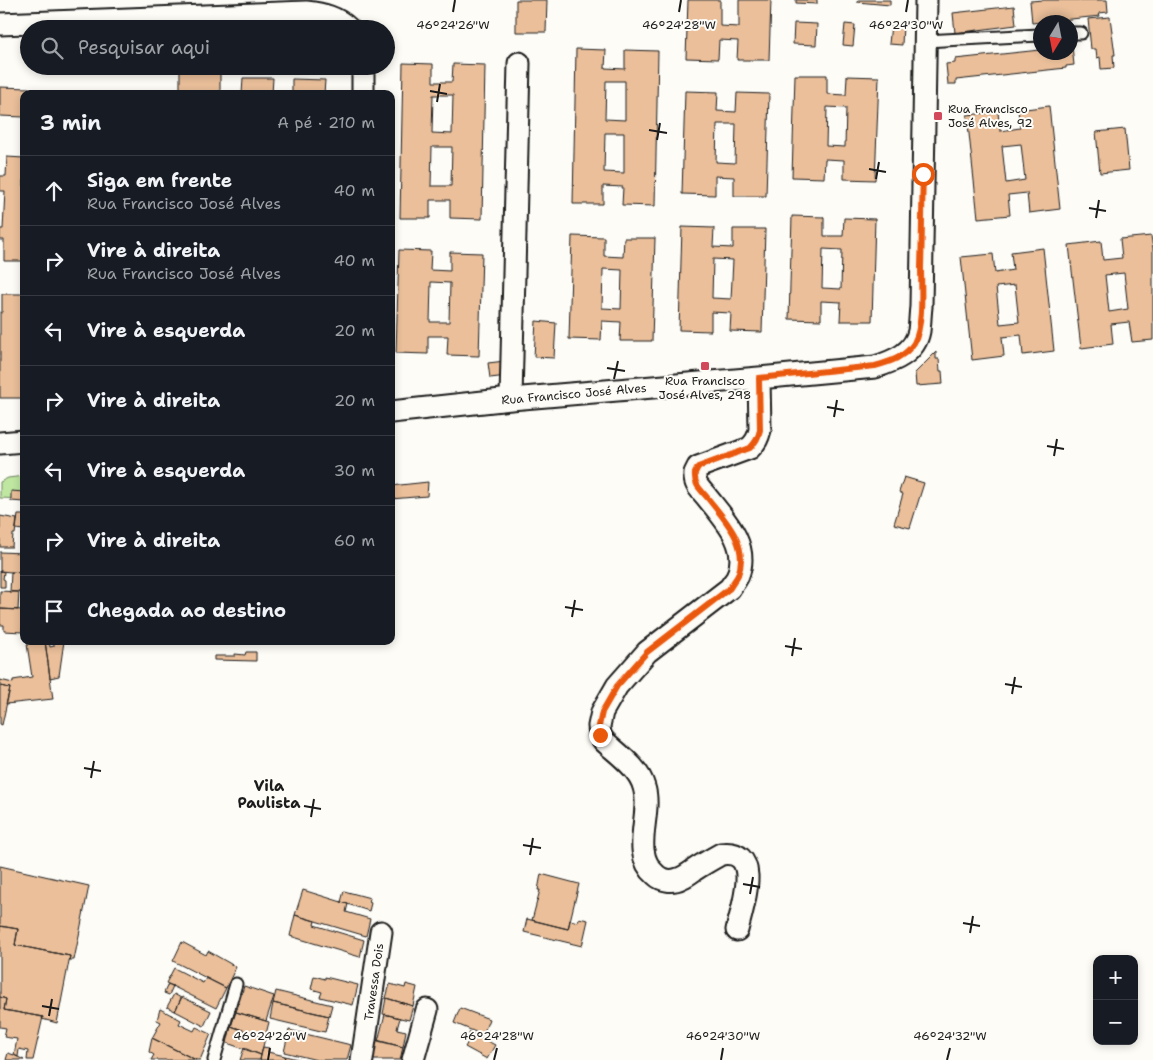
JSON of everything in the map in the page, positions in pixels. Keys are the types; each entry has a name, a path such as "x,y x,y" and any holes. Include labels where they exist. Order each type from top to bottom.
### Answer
{"street":[{"name":"Rua Francisco José Alves","path":"395,412 511,399 875,366 891,362 904,355 913,344 919,332 921,307 926,0"},
{"path":"102,20 306,12 324,14 338,20"},
{"path":"0,24 20,23"},
{"path":"511,399 519,63"},
{"path":"362,90 363,75"},
{"path":"737,930 747,884 748,871 743,860 728,853 721,854 680,879 667,880 658,878 645,862 642,850 645,788 639,774 604,741 600,735 599,726 602,712 617,686 647,652 730,588 738,575 741,560 739,543 731,528 696,484 695,473 698,467 750,448 754,444 760,430 759,378"},
{"path":"0,443 20,441"},
{"name":"Travessa Dois","path":"362,1060 381,932"},
{"path":"413,1060 426,1010"}],"lane":[{"path":"925,41 1033,35"},
{"path":"214,1060 236,984"}],"green space":[{"path":"20,476 20,499 0,498 0,482 8,478"}],"building":[{"path":"516,0 547,0 546,32 516,32"},
{"path":"688,0 720,0 720,26 739,27 739,0 771,0 769,60 737,60 738,41 719,40 718,59 686,58"},
{"path":"796,0 817,0 817,4 796,3"},
{"path":"858,0 890,0 890,5 857,2"},
{"path":"1107,0 1108,12 1099,13 1100,16 1078,18 1078,15 1033,15 1032,23 1030,1"},
{"path":"1014,6 1016,25 955,33 953,13"},
{"path":"1110,17 1115,55 1113,55 1114,68 1101,69 1100,57 1097,58 1096,49 1091,49 1088,19"},
{"path":"794,23 817,24 816,45 793,44"},
{"path":"845,24 855,25 853,46 843,45"},
{"path":"891,24 903,25 902,45 889,44"},
{"path":"576,49 606,50 605,68 625,69 625,50 658,51 655,206 622,205 623,187 603,186 603,204 573,204","holes":["606,81 625,81 625,120 605,119","605,133 624,133 624,173 604,172"]},
{"path":"1033,51 1033,60 1073,60 1074,65 1066,66 1066,68 956,80 956,84 948,84 946,64 955,63 955,59"},
{"path":"403,63 433,64 433,82 452,82 453,64 485,65 482,219 450,218 450,200 430,200 430,218 400,218","holes":["433,95 453,95 452,134 432,133","432,147 452,147 451,186 431,186"]},
{"path":"180,75 220,75 220,90 180,90"},
{"path":"795,75 827,75 827,94 846,95 847,76 879,77 875,180 844,179 844,160 825,159 824,178 792,177","holes":["827,107 846,108 845,147 826,146"]},
{"path":"243,78 273,78 272,90 242,90"},
{"path":"292,79 325,80 324,90 292,90"},
{"path":"0,87 29,88 29,90 20,90 20,117 0,116"},
{"path":"685,91 718,92 717,111 736,112 737,93 769,94 766,196 734,196 734,177 715,176 715,195 682,194","holes":["717,124 736,124 735,163 716,162"]},
{"path":"1049,106 1060,209 1029,213 1027,193 1008,195 1010,215 978,218 967,115 998,112 1000,131 1020,128 1018,110","holes":["1021,144 1025,180 1006,183 1002,146"]},
{"path":"1125,129 1129,170 1100,173 1096,132"},
{"path":"7,157 20,158 20,261 4,261 4,240 0,240 0,229 3,229 5,191 0,191 0,176 6,176"},
{"path":"792,216 824,217 824,236 843,236 844,218 875,219 872,321 840,321 841,302 821,301 821,320 789,319","holes":["823,249 842,250 841,289 822,288"]},
{"path":"682,227 714,228 713,247 733,248 733,229 765,229 762,332 730,331 731,313 711,312 711,331 679,330","holes":["713,259 733,260 731,299 712,298"]},
{"path":"572,236 604,237 604,256 623,257 624,238 655,238 652,341 620,341 621,322 602,321 601,340 569,339","holes":["603,269 622,270 621,309 602,308"]},
{"path":"1151,236 1153,249 1153,340 1132,342 1129,322 1111,324 1113,344 1081,348 1069,245 1101,241 1103,260 1122,258 1120,239","holes":["1124,273 1128,309 1109,312 1105,275"]},
{"path":"1043,248 1054,351 1023,355 1021,335 1002,337 1004,356 972,360 961,257 993,254 995,273 1013,270 1011,252","holes":["1015,285 1019,322 1000,324 996,287"]},
{"path":"399,250 431,251 430,270 450,271 450,252 482,253 479,356 447,355 448,336 428,336 428,354 396,353","holes":["431,282 450,283 449,322 430,322"]},
{"path":"2,294 20,294 20,398 0,398 0,312 2,313"},
{"path":"536,321 556,323 554,358 534,357"},
{"path":"936,352 936,359 939,359 940,371 942,371 943,384 916,386 915,373"},
{"path":"505,361 507,376 490,378 488,363"},
{"path":"904,477 924,483 910,528 894,524 903,494 899,492"},
{"path":"428,482 427,496 395,499 395,486"},
{"path":"11,491 20,492 20,502 11,501"},
{"path":"18,515 20,515 20,530 16,529"},
{"path":"0,516 17,519 12,547 0,547"},
{"path":"0,552 20,553 20,573 0,571"},
{"path":"0,571 4,572 5,587 0,587"},
{"path":"11,572 20,573 20,592 10,592"},
{"path":"0,591 19,592 18,610 0,609"},
{"path":"0,609 20,610 20,632 4,631 4,625 0,625"},
{"path":"27,645 46,645 53,699 6,704 10,688 0,686 0,680 13,683 13,680 32,677"},
{"path":"46,645 50,645 50,647 63,645 59,676 50,678"},
{"path":"246,652 256,652 256,661 214,660 214,656 245,655"},
{"path":"0,686 10,688 2,725 0,724"},
{"path":"0,866 89,886 74,960 69,960 70,956 15,945 18,929 0,926"},
{"path":"541,874 579,884 568,929 532,920 540,890 538,890"},
{"path":"303,890 348,904 346,912 370,919 366,936 295,915"},
{"path":"344,891 370,898 369,911 341,902"},
{"path":"295,915 315,921 314,925 364,940 360,957 290,936"},
{"path":"579,918 588,920 582,946 524,932 527,919 568,929 570,920 578,922"},
{"path":"0,926 18,929 15,945 70,956 57,1023 42,1019 43,1017 4,1010 6,999 0,997"},
{"path":"182,942 206,955 208,951 236,967 226,988 173,961"},
{"path":"174,968 203,983 206,978 226,988 216,1008 166,983"},
{"path":"314,976 358,985 353,1005 320,997 322,992 311,989"},
{"path":"168,984 173,986 169,995 164,993"},
{"path":"390,984 405,988 406,984 417,987 413,1006 386,998"},
{"path":"244,986 274,996 266,1021 236,1012"},
{"path":"276,991 332,1005 329,1016 273,1003"},
{"path":"174,994 181,998 175,1011 167,1007"},
{"path":"0,997 6,999 4,1010 43,1017 33,1060 27,1060 28,1051 19,1049 18,1057 14,1055 17,1039 4,1037 6,1028 0,1027"},
{"path":"182,997 211,1011 204,1026 175,1011"},
{"path":"386,998 413,1006 409,1020 383,1014"},
{"path":"273,1003 329,1016 325,1032 270,1019"},
{"path":"460,1008 489,1019 483,1035 454,1023"},
{"path":"160,1009 181,1020 179,1024 194,1031 196,1027 211,1034 200,1060 196,1060 152,1038 161,1022 157,1020"},
{"path":"236,1012 269,1022 265,1038 231,1026"},
{"path":"385,1014 400,1018 397,1029 406,1031 403,1047 378,1041"},
{"path":"231,1026 265,1038 261,1055 227,1043"},
{"path":"289,1030 351,1045 347,1060 317,1060 284,1052"},
{"path":"470,1032 495,1045 487,1059 465,1047"},
{"path":"152,1038 196,1060 151,1060 154,1055 149,1052"},
{"path":"377,1040 403,1047 400,1060 372,1060"},
{"path":"263,1047 269,1048 268,1052 285,1056 284,1060 260,1060"},
{"path":"244,1048 261,1055 260,1060 240,1060"},
{"path":"8,1053 14,1055 24,1060 6,1060"},
{"path":"285,1056 301,1060 284,1060"}],"place":[{"name":"Rua Francisco José Alves, 92","path":"938,116"},
{"name":"Rua Francisco José Alves, 298","path":"705,366"}],"district":[{"name":"Vila Paulista","path":"269,794"}],"route":[{"path":"600,735 599,726 602,712 617,686 647,652 730,588 738,575 741,560 739,543 731,528 696,484 694,478 698,467 750,448 758,438 760,430 759,378 875,366 891,362 904,355 913,344 919,332 921,307 923,174"}]}
